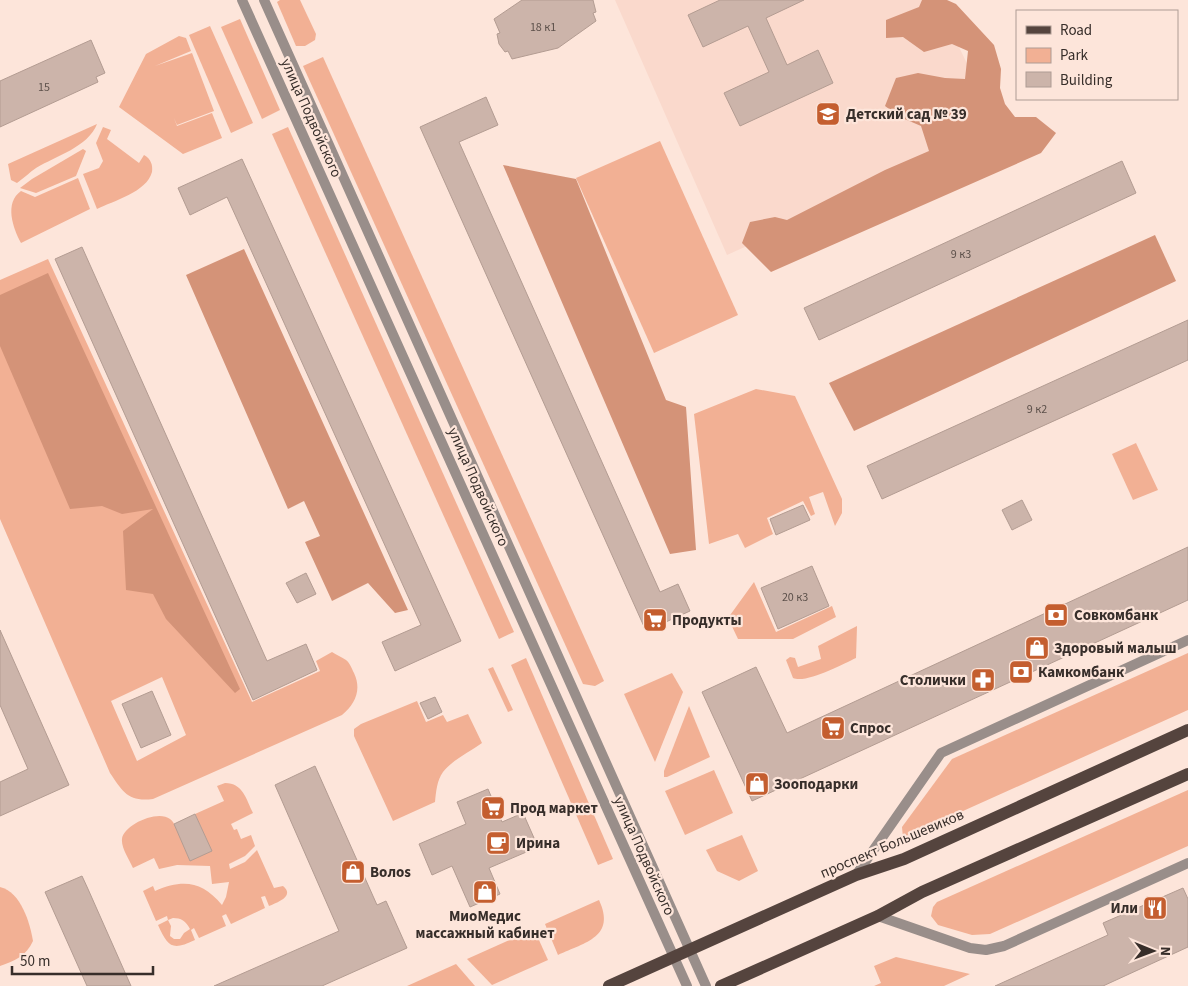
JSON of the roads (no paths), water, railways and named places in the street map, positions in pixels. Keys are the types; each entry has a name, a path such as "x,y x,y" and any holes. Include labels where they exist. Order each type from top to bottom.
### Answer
{"main road":[{"name":"проспект Большевиков","path":"609,986 856,875 904,859 1188,730"},
{"path":"721,986 878,916 922,892 1188,774"}],"street":[{"name":"улица Подвойского","path":"242,0 687,986"},
{"name":"улица Подвойского","path":"264,0 706,986"},
{"path":"856,875 941,753 1188,640"},
{"path":"878,916 970,948 986,950 1004,946 1188,863"}],"place":[{"name":"Детский сад № 39","path":"828,114"},
{"name":"Совкомбанк","path":"1056,615"},
{"name":"Продукты","path":"655,620"},
{"name":"Здоровый малыш","path":"1037,648"},
{"name":"Камкомбанк","path":"1021,672"},
{"name":"Столички","path":"983,680"},
{"name":"Спрос","path":"833,728"},
{"name":"Зооподарки","path":"757,784"},
{"name":"Прод маркет","path":"493,808"},
{"name":"Ирина","path":"498,843"},
{"name":"Волоs","path":"353,872"},
{"name":"МиоМедис массажный кабинет","path":"485,892"},
{"name":"Или","path":"1155,908"}]}
